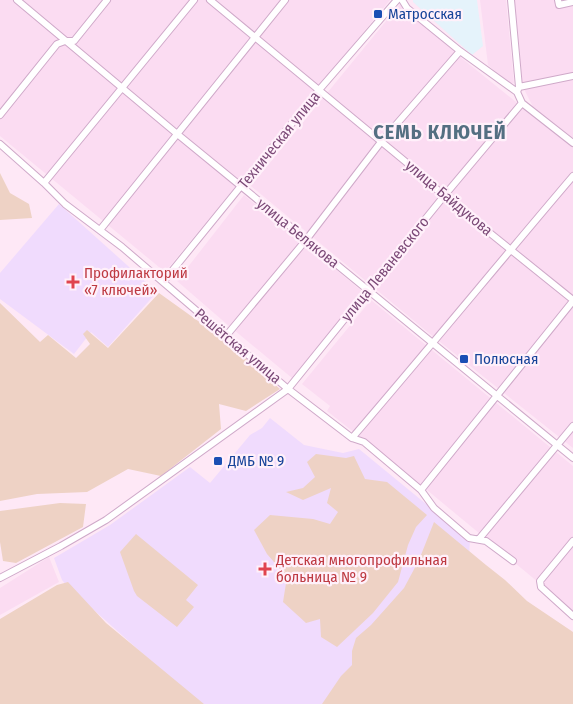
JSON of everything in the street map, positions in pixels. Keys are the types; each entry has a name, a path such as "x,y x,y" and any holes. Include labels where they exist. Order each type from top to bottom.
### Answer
{"street":[{"name":"улица Белякова","path":"16,0 573,458"},
{"path":"0,115 58,44 65,41 74,41 107,0"},
{"path":"44,183 194,0"},
{"name":"улица Байдукова","path":"210,0 256,37 290,68 320,90 444,196 573,301"},
{"path":"100,230 176,133 285,0"},
{"name":"Техническая улица","path":"163,282 320,90 397,0"},
{"path":"402,0 407,8 460,51 518,89 573,76"},
{"path":"511,0 518,89 522,103 573,144"},
{"path":"558,0 559,5 573,2"},
{"path":"226,336 306,240 381,142 460,51"},
{"name":"улица Леваневского","path":"0,578 62,546 106,520 288,389 522,103"},
{"name":"Решётская улица","path":"0,144 65,204 163,282 288,389 352,438 364,442 421,490 434,508 469,538 486,541 513,561"},
{"path":"352,438 573,176"},
{"path":"421,490 573,301"},
{"path":"479,539 573,426"},
{"path":"573,541 540,581 541,588 573,616"}],"shaded area":[{"path":"0,0 390,0 165,272 0,136"},
{"path":"413,0 477,0 483,46 472,55"},
{"path":"480,0 506,0 514,83 509,84 488,65"},
{"path":"513,0 556,0 557,6 573,4 573,74 521,85"},
{"path":"400,4 464,60 573,148 573,448 430,334 251,186"},
{"path":"573,79 573,138 533,107 524,89"},
{"path":"0,173 10,193 29,204 32,218 0,220"},
{"path":"244,195 301,242 229,326 177,281"},
{"name":"Профилакторий «7 ключей»","path":"59,204 157,292 108,347 91,332 74,354 0,299 0,273"},
{"path":"306,245 363,292 292,378 234,330"},
{"path":"159,293 226,341 280,389 246,411 219,404 221,429 161,476 128,469 87,492 37,494 0,501 0,303 40,342 48,335 76,358 90,344 83,334 87,330 108,348"},
{"path":"371,300 573,466 573,611 427,490 327,411 330,406 302,384"},
{"name":"Детская многопрофильная больница № 9","path":"270,418 304,445 343,453 359,449 470,540 469,557 335,704 199,704 67,586 62,580 54,558 110,525 190,467 210,483 250,435 262,428"},
{"path":"316,454 346,458 354,456 365,479 387,482 427,515 416,527 408,545 398,582 373,613 337,647 321,637 320,619 306,623 283,602 287,577 267,554 254,530 270,515 313,519 330,524 338,512 327,503 331,488 303,500 286,492 303,488 315,477 307,462"},
{"path":"60,503 86,504 83,527 16,563 3,561 0,542 0,511"},
{"path":"434,522 505,580 527,601 573,632 573,704 322,704 341,676 352,665 352,651 356,638 371,625 404,588 419,560"},
{"path":"136,534 198,585 186,600 194,607 177,627 137,596 134,591 120,552"},
{"path":"49,557 59,582 0,615 0,588"},
{"path":"68,582 106,623 204,704 0,704 0,619 57,585"}],"place":[{"name":"Матросская","path":"378,14"},
{"name":"Профилакторий «7 ключей»","path":"73,282"},
{"name":"Полюсная","path":"464,359"},
{"name":"ДМБ № 9","path":"218,461"},
{"name":"Детская многопрофильная больница № 9","path":"265,569"}],"district":[{"name":"СЕМЬ КЛЮЧЕЙ","path":"440,132"}]}
